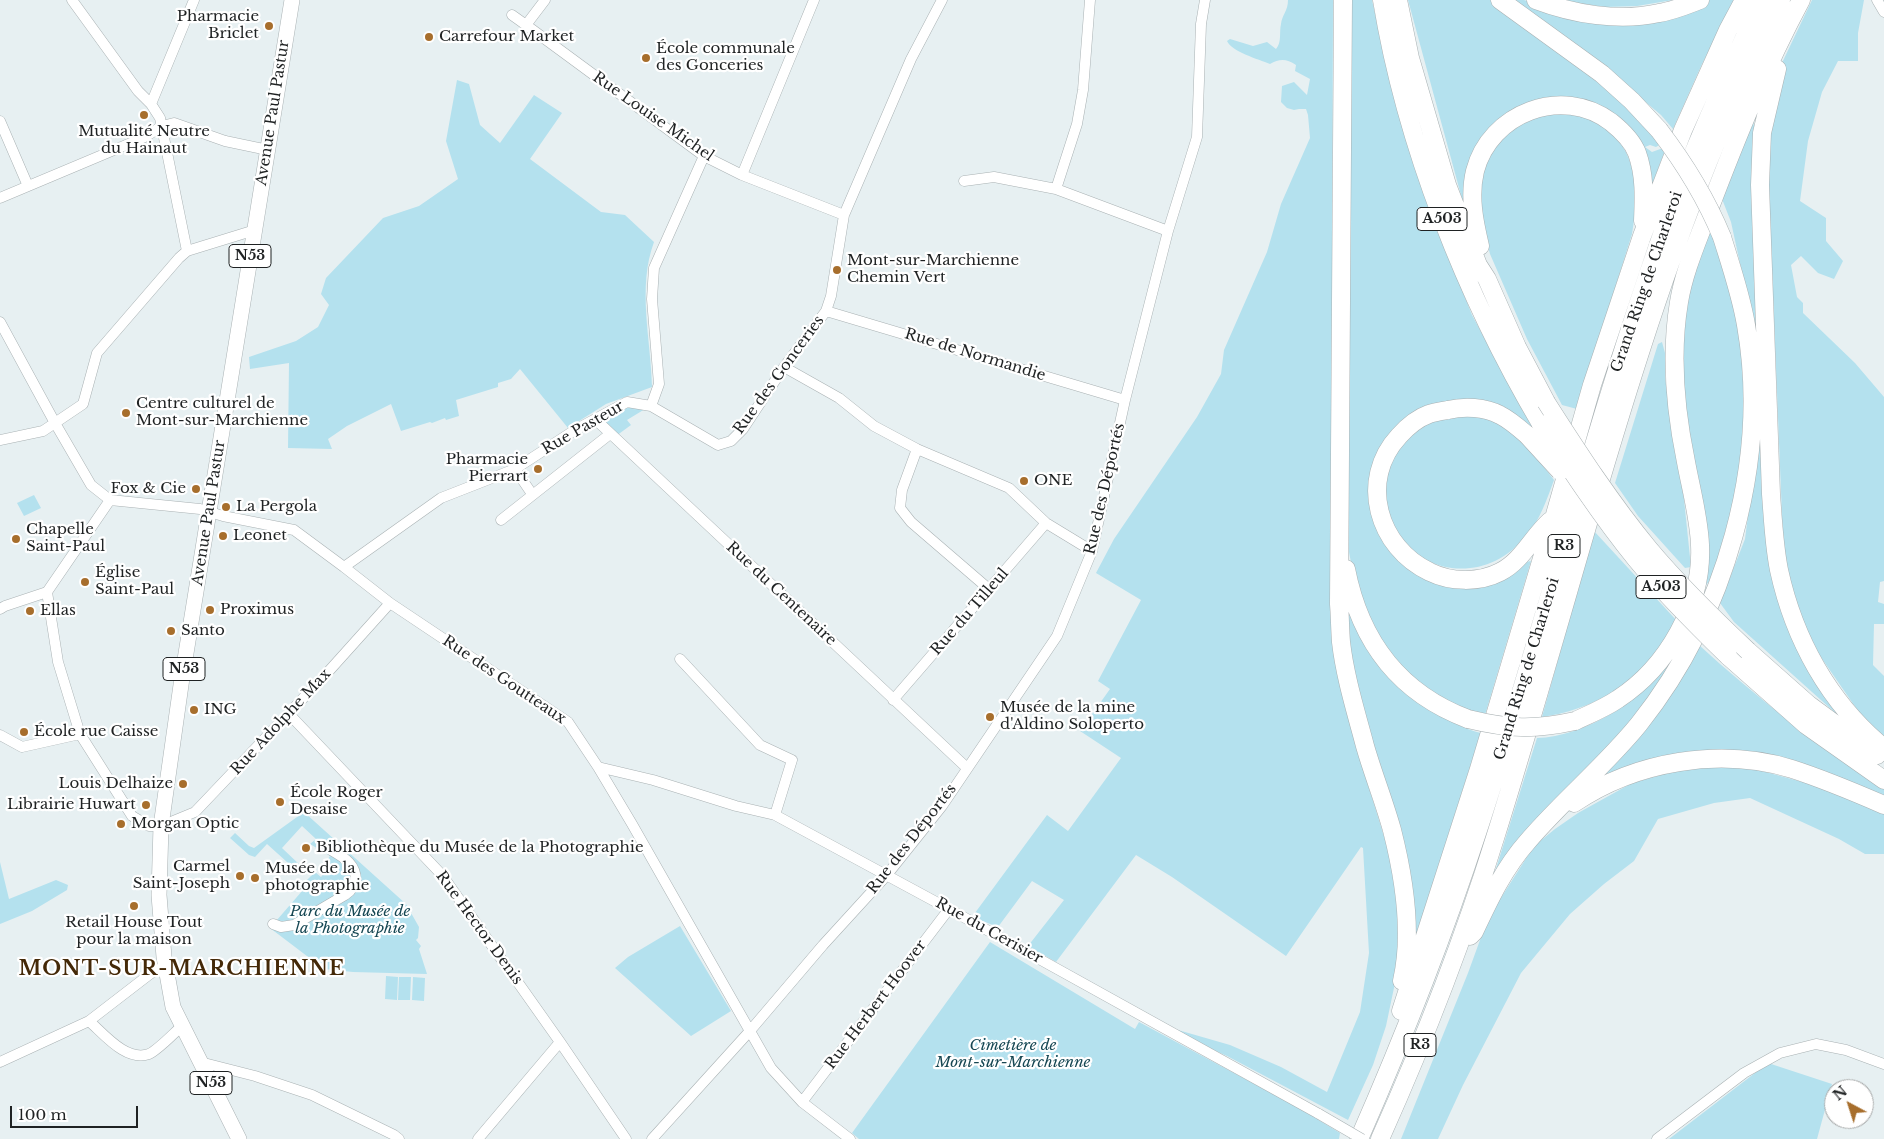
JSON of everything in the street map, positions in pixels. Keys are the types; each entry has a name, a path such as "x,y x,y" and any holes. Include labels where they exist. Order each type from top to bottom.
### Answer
{"highway":[{"path":"1342,0 1339,604 1341,641 1347,678 1365,746 1399,858 1406,914 1405,967 1396,1007 1395,1030"},
{"name":"A503","path":"1382,0 1410,120 1440,212 1476,301 1503,357 1534,430 1636,560 1688,616 1728,656 1806,724 1884,780"},
{"name":"A503","path":"1398,0 1410,58 1436,151 1470,245 1478,265 1488,279 1517,347 1546,402 1590,470 1649,549 1700,606 1809,705 1884,759"},
{"path":"1457,949 1474,932 1504,873 1527,842 1611,756 1639,724 1667,685 1703,619 1723,573 1744,489 1750,439 1751,393 1746,325 1736,278 1711,209 1660,130 1632,101 1602,74 1500,0"},
{"path":"1536,0 1575,12 1632,16 1658,14 1700,0"},
{"path":"1378,1097 1379,1072 1395,1030 1479,768 1592,385 1642,236 1683,130 1728,30 1744,0"},
{"name":"Grand Ring de Charleroi","path":"1361,1139 1435,953 1477,833 1596,436 1658,247 1728,70 1762,0"},
{"name":"Grand Ring de Charleroi","path":"1380,1139 1425,1032 1457,949 1495,840 1612,441 1686,216 1743,78 1781,0"},
{"path":"1340,537 1355,607 1380,654 1395,673 1446,711 1496,726 1519,728 1546,727 1575,721 1618,699 1639,683 1656,666 1672,644 1690,605 1697,579 1700,546 1676,401 1674,339 1679,299 1686,274 1726,164 1788,24 1801,0"},
{"path":"1788,24 1772,82 1762,133 1760,185 1774,533 1779,570 1787,600 1796,627 1808,653 1837,699 1884,748"},
{"path":"1488,279 1473,216 1472,189 1475,171 1481,155 1494,134 1510,120 1528,110 1560,105 1590,109 1603,116 1627,137 1637,152 1643,178 1642,236"},
{"path":"1534,430 1498,414 1477,408 1455,408 1428,414 1407,428 1389,446 1379,471 1376,496 1381,519 1389,537 1400,553 1421,568 1439,577 1466,580 1483,579 1500,572 1519,559 1544,527 1554,518"},
{"path":"1546,821 1609,783 1640,771 1678,762 1714,758 1747,760 1791,769 1884,805"}],"main road":[{"name":"Avenue Paul Pastur","path":"182,1026 172,1007 166,965 159,895 161,826 209,512 292,0"},
{"name":"N53","path":"182,1026 239,1139"}],"street":[{"path":"72,0 160,118 187,251"},
{"path":"151,104 194,0"},
{"path":"526,26 545,0"},
{"path":"742,175 814,0"},
{"name":"Rue des Gonceries","path":"650,406 718,445 731,441 743,429 784,367 826,310 831,296 844,215 911,59 942,0"},
{"path":"1056,189 1077,124 1083,90 1090,0"},
{"name":"Rue des Déportés","path":"652,1139 886,876 942,806 1057,636 1092,551 1125,400 1168,231 1198,137 1201,24 1205,0"},
{"path":"1877,0 1884,12"},
{"name":"Rue Louise Michel","path":"512,15 704,156 742,175 844,215"},
{"path":"0,121 28,186"},
{"path":"0,198 145,136 162,126 174,123 225,141 268,150"},
{"path":"650,406 660,384 652,299 654,268 704,156"},
{"path":"964,181 994,177 1056,189 1168,231"},
{"path":"0,440 43,431 82,404 97,353 187,251 254,230"},
{"name":"Rue de Normandie","path":"826,310 1125,400"},
{"path":"0,322 91,485 110,500 47,592 0,609"},
{"path":"784,367 839,398 874,426 917,449 1009,488 1046,524 1092,551"},
{"name":"Rue Pasteur","path":"344,567 441,498 515,470 595,419 627,402 650,406"},
{"name":"Rue du Centenaire","path":"595,419 967,768"},
{"path":"501,520 610,434"},
{"path":"917,449 902,490 900,508 911,522 990,590"},
{"path":"515,470 532,494"},
{"name":"Rue des Goutteaux","path":"110,500 200,510 294,530 390,603 568,722 632,824 771,1068 802,1102 850,1139"},
{"name":"Rue du Tilleul","path":"893,700 1046,524"},
{"path":"47,592 58,662 80,734 132,816 149,826 161,826"},
{"name":"Rue Adolphe Max","path":"161,826 195,812 289,714 390,603"},
{"path":"680,659 760,744 792,760 775,815"},
{"name":"Rue Hector Denis","path":"289,714 442,875 626,1139"},
{"path":"0,735 22,747 80,734"},
{"name":"Rue du Cerisier","path":"598,767 653,780 736,806 775,815 949,908 1361,1139"},
{"path":"273,924 281,927 294,925 350,891 356,882 354,868 350,862 331,850"},
{"name":"Rue Herbert Hoover","path":"802,1102 949,908"},
{"path":"0,1064 89,1021 150,974 166,965"},
{"path":"89,1021 124,1051 138,1055 150,1054 182,1026"},
{"path":"478,1139 560,1042"},
{"path":"1657,1139 1744,1073 1780,1053 1816,1044 1846,1050 1884,1064"},
{"path":"200,1062 255,1076 312,1095 399,1139"}],"green space":[{"path":"1288,0 1333,0 1331,566 1361,762 1387,846 1394,879 1397,911 1398,947 1395,983 1386,1026 1373,1065 1348,1120 1227,1056 1191,1040 1178,1030 1230,1045 1281,1067 1327,1092 1360,1012 1369,953 1363,848 1361,847 1286,956 1172,877 1136,855 1056,962 1028,946 1064,900 1032,881 998,927 972,917 1047,815 1068,831 1121,758 1080,731 1110,689 1098,681 1141,600 1096,573 1114,539 1197,417 1221,374 1224,350 1267,252 1281,204 1310,138 1306,109 1294,110 1287,108 1281,102 1282,86 1294,82 1307,95 1310,79 1295,71 1296,65 1289,61 1276,61 1270,64 1234,49 1227,41 1230,39 1253,46 1267,42 1276,49"},
{"path":"1347,0 1372,0 1394,98 1426,199 1472,315 1533,428 1530,431 1441,404 1373,476 1410,569 1431,581 1531,561 1485,715 1460,709 1421,688 1380,643 1353,573 1349,552 1347,513"},
{"path":"1408,0 1490,0 1610,89 1661,144 1656,147 1650,145 1645,147 1652,152 1663,148 1665,150 1651,188 1605,111 1506,116 1465,210"},
{"path":"1511,0 1524,0 1562,14 1697,8 1710,0 1735,0 1702,64 1673,129 1661,115 1625,85"},
{"path":"1559,0 1673,0 1637,6 1605,7"},
{"path":"1812,0 1864,0 1858,33 1858,61 1838,61 1822,92 1808,141 1800,201 1826,218 1826,241 1843,261 1834,279 1818,273 1801,256 1791,265 1797,297 1803,303 1803,313 1855,363 1884,397 1884,581 1880,582 1878,602 1884,604 1884,624 1874,624 1873,665 1884,676 1884,736 1865,721 1809,640 1784,565 1769,196 1768,123 1781,65"},
{"path":"457,80 469,84 480,125 500,143 534,95 562,113 530,159 601,212 625,215 654,242 646,277 646,314 652,387 606,404 568,428 520,369 511,379 498,383 498,387 456,400 459,416 446,420 445,418 401,431 391,404 347,426 328,439 332,449 288,448 289,363 250,369 249,357 296,341 318,327 329,305 321,294 326,278 383,218 419,206 458,179 446,141"},
{"path":"1560,113 1583,116 1613,135 1629,159 1635,188 1632,234 1577,409 1562,405 1527,339 1490,254 1482,224 1480,185 1486,160 1501,138 1530,118"},
{"path":"1753,122 1756,133 1777,592 1851,727 1734,622 1720,603 1745,539 1756,453 1746,291 1731,222 1722,199"},
{"path":"1710,229 1721,256 1740,328 1745,419 1740,480 1712,578 1706,585 1704,516 1683,395 1683,319 1693,276"},
{"path":"1662,342 1665,353 1665,377 1673,435 1680,461 1691,567 1685,568 1638,516 1615,483 1658,344"},
{"path":"633,405 645,409 627,420 631,425 616,436 601,420"},
{"path":"1473,416 1492,420 1519,438 1554,480 1543,509 1532,529 1501,558 1473,568 1446,567 1420,557 1400,539 1388,515 1385,487 1395,455 1413,433 1425,424 1438,419"},
{"path":"34,495 41,508 24,516 17,503"},
{"path":"1594,531 1677,621 1650,662 1624,685 1577,709 1542,717"},
{"path":"1346,600 1361,638 1381,668 1394,682 1408,694 1447,719 1481,733 1412,948 1376,760 1346,638"},
{"path":"1686,631 1690,635 1643,706 1614,742 1493,878 1537,738 1574,731 1611,714 1629,702 1659,675 1672,658"},
{"path":"1699,645 1789,721 1884,789 1884,799 1764,755 1594,784"},
{"path":"1740,765 1806,783 1884,811 1884,854 1865,854 1839,839 1750,798 1714,803 1658,819 1634,861 1570,914 1521,973 1463,1085 1438,1139 1401,1139 1468,973 1488,918 1534,846 1578,813 1632,783 1687,768"},
{"name":"Parc du Musée de la Photographie","path":"304,812 406,904 419,927 416,940 421,946 419,949 427,974 353,972 324,969 270,928 309,883 307,880 315,872 321,877 330,867 326,862 330,856 310,844 316,839 302,826 282,848 301,866 297,871 267,844 255,857 249,855 230,838 235,833 249,846 254,848"},
{"path":"0,862 9,899 56,880 68,885 67,890 32,911 0,924"},
{"path":"680,926 731,1011 691,1036 615,968 628,957"},
{"name":"Cimetière de Mont-sur-Marchienne","path":"990,942 1135,1029 1139,1022 1299,1108 1340,1133 1339,1139 859,1139 852,1133"},
{"path":"386,976 398,977 397,1000 385,999"},
{"path":"399,977 411,977 410,1000 398,1000"},
{"path":"413,977 425,978 424,1001 412,1000"},
{"path":"1768,1063 1824,1081 1824,1113 1817,1139 1669,1139"}],"place":[{"name":"Pharmacie Briclet","path":"269,26"},
{"name":"Carrefour Market","path":"429,37"},
{"name":"École communale des Gonceries","path":"646,58"},
{"name":"Mutualité Neutre du Hainaut","path":"144,115"},
{"name":"Mont-sur-Marchienne Chemin Vert","path":"837,270"},
{"name":"Centre culturel de Mont-sur-Marchienne","path":"126,413"},
{"name":"Pharmacie Pierrart","path":"538,469"},
{"name":"ONE","path":"1024,481"},
{"name":"Fox & Cie","path":"196,489"},
{"name":"La Pergola","path":"226,507"},
{"name":"Leonet","path":"223,536"},
{"name":"Chapelle Saint-Paul","path":"16,539"},
{"name":"Église Saint-Paul","path":"85,582"},
{"name":"Proximus","path":"210,610"},
{"name":"Ellas","path":"30,611"},
{"name":"Santo","path":"171,631"},
{"name":"ING","path":"194,710"},
{"name":"Musée de la mine d'Aldino Soloperto","path":"990,717"},
{"name":"École rue Caisse","path":"24,732"},
{"name":"Louis Delhaize","path":"183,784"},
{"name":"École Roger Desaise","path":"280,802"},
{"name":"Librairie Huwart","path":"146,805"},
{"name":"Morgan Optic","path":"121,824"},
{"name":"Bibliothèque du Musée de la Photographie","path":"306,848"},
{"name":"Carmel Saint-Joseph","path":"240,876"},
{"name":"Musée de la photographie","path":"255,878"},
{"name":"Retail House Tout pour la maison","path":"134,906"}],"district":[{"name":"MONT-SUR-MARCHIENNE","path":"182,969"}]}
